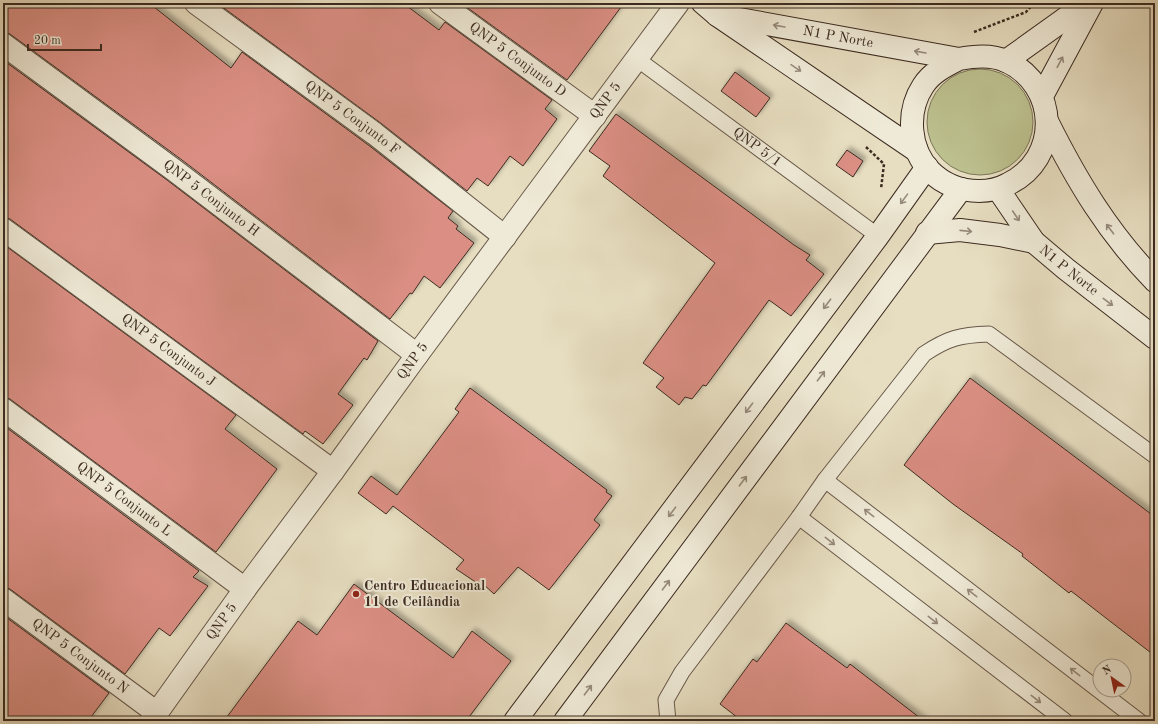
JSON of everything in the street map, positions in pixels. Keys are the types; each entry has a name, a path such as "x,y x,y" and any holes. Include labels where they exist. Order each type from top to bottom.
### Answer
{"street":[{"name":"QNP 5 Conjunto F","path":"196,3 376,134 505,236"},
{"name":"QNP 5 Conjunto D","path":"440,3 594,116"},
{"name":"QNP 5","path":"154,717 245,588 678,3"},
{"path":"1006,61 1087,3"},
{"path":"1042,96 1092,3"},
{"name":"N1 P Norte","path":"710,9 958,59"},
{"name":"N1 P Norte","path":"710,9 922,159"},
{"name":"QNP 5 Conjunto H","path":"3,44 174,170 417,355"},
{"path":"1047,121 1044,143 1034,163 1018,179 998,189 985,191 961,189 937,177 922,159 911,129 914,107 923,86 938,70 958,59 974,56 991,57 1006,61 1028,75 1042,96 1047,121 1070,169 1098,213 1134,260 1155,281"},
{"path":"515,721 878,236 922,159"},
{"path":"565,721 961,189"},
{"name":"N1 P Norte","path":"998,189 1034,242 1066,269 1155,338"},
{"name":"QNP 5 Conjunto J","path":"3,229 333,471"},
{"path":"927,233 960,230 1000,235 1034,242"},
{"name":"QNP 5 Conjunto L","path":"3,409 245,588"},
{"name":"QNP 5 Conjunto N","path":"3,599 154,717"}],"lane":[{"name":"QNP 5/1","path":"637,58 878,236"},
{"path":"668,721 666,700 682,672 799,517 824,480 924,354 942,342 965,335 989,334 1155,456"},
{"path":"824,480 1139,721"},
{"path":"799,517 1065,721"}],"path":[{"path":"970,34 1026,12 1034,3"},
{"path":"863,144 884,164 881,192"}],"green space":[{"path":"980,69 1000,73 1018,84 1029,102 1033,122 1029,142 1018,160 1000,171 980,175 960,171 942,160 931,142 927,122 931,102 942,84 960,73"}],"building":[{"path":"3,3 149,3 231,68 242,52 367,144 453,211 448,218 458,226 456,229 474,243 440,288 424,276 412,294 410,293 390,319 182,160 10,34 3,32"},
{"path":"217,3 403,3 439,30 445,22 552,100 545,109 557,119 523,166 510,156 488,186 477,178 467,191 382,124"},
{"path":"461,3 624,3 567,80"},
{"path":"3,60 167,180 378,341 367,360 364,358 338,394 353,405 323,444 305,431 303,434 10,219 3,217"},
{"path":"735,72 770,98 756,117 721,91"},
{"path":"616,114 794,245 810,255 806,260 824,274 791,316 769,300 706,386 703,385 692,399 685,397 679,405 656,387 664,378 643,363 715,263 603,176 610,166 589,151"},
{"path":"847,150 863,161 853,177 836,165"},
{"path":"3,244 236,415 225,429 277,469 216,552 10,399 3,397"},
{"path":"970,378 1155,517 1155,656 1071,591 1069,593 1022,556 1023,554 953,504 904,465"},
{"path":"470,388 607,490 606,492 612,496 594,520 600,525 549,590 518,567 494,594 482,583 480,585 456,569 464,560 393,506 386,514 358,493 371,476 397,495 459,412 455,409"},
{"path":"3,425 199,571 193,577 208,586 170,636 159,628 125,674 10,589 3,587"},
{"name":"Centro Educacional 11 de Ceilândia","path":"354,584 453,658 472,631 511,661 466,721 224,721 298,621 317,635"},
{"path":"3,615 109,693 88,721 3,721"},
{"path":"786,623 847,668 850,664 924,721 742,721 720,704 753,659 757,662"}],"place":[{"name":"Centro Educacional 11 de Ceilândia","path":"356,594"}]}
